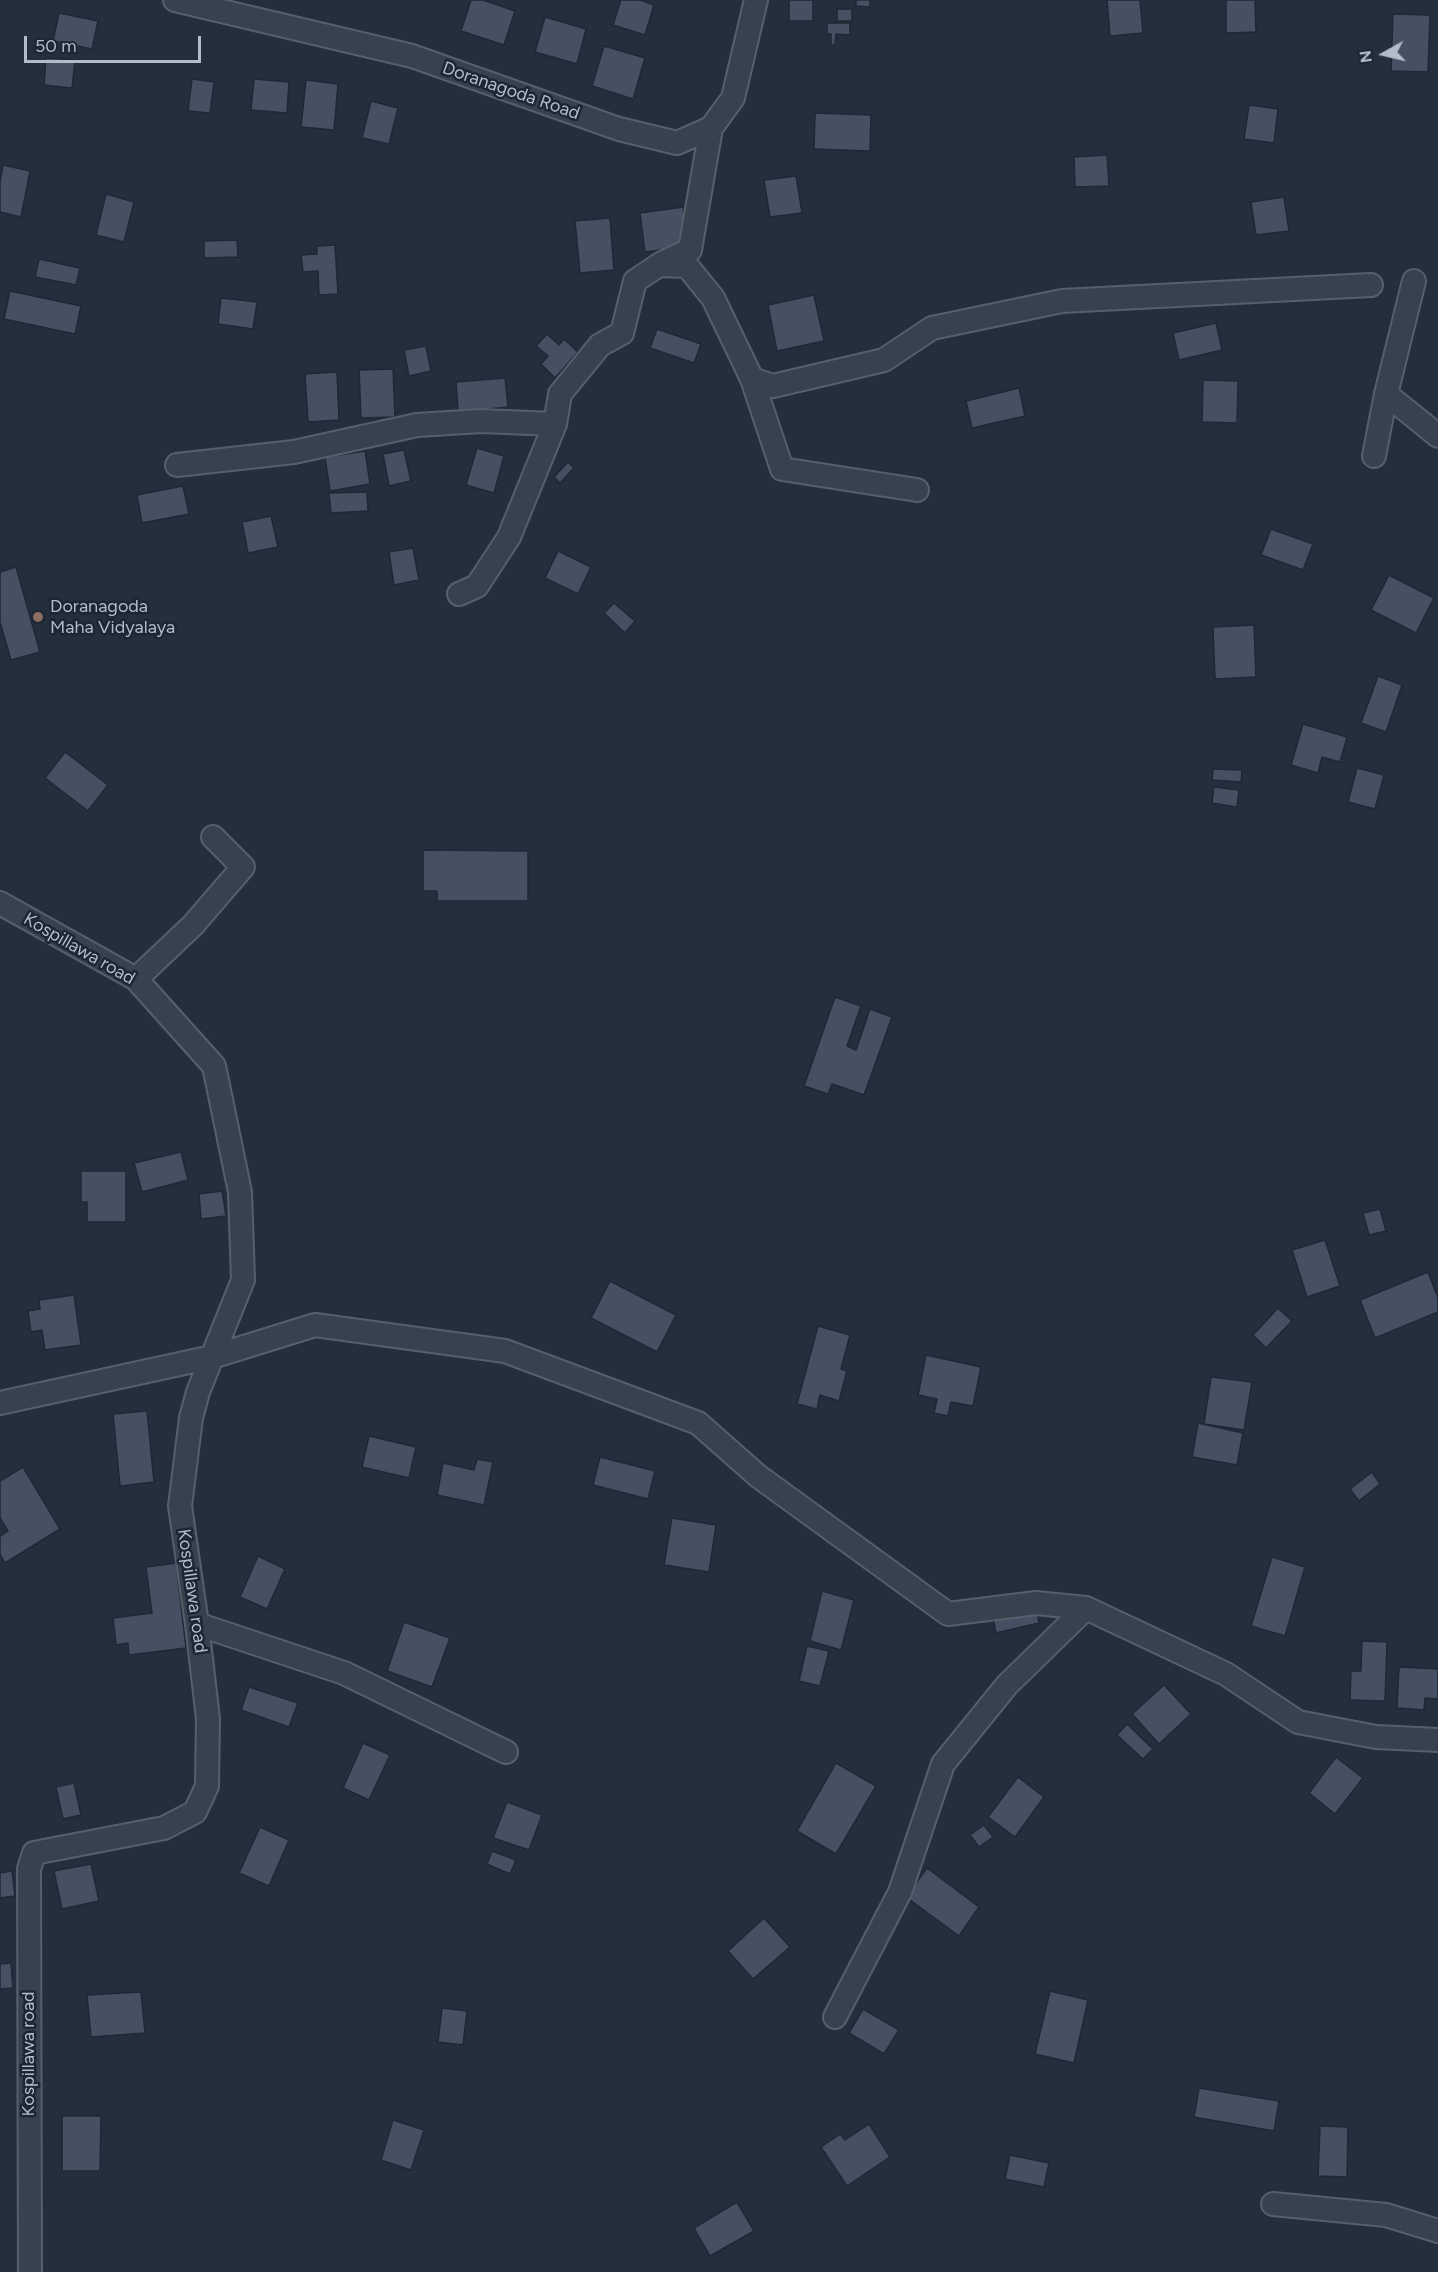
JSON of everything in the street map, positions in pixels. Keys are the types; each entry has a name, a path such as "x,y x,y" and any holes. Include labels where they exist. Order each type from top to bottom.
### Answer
{"street":[{"name":"Doranagoda Road","path":"175,0 412,56 619,129 677,142 711,128"},
{"path":"459,594 477,586 509,537 555,424 560,394 600,345 622,333 635,281 658,265 690,250 711,128 733,98 756,0"},
{"path":"658,265 687,266 713,298 752,379 782,469 917,490"},
{"path":"1374,456 1386,394 1414,281"},
{"path":"752,379 773,386 884,360 932,328 1062,301 1371,285"},
{"path":"1386,394 1438,436"},
{"path":"177,465 294,452 417,425 481,422 555,424"},
{"path":"136,979 193,925 243,867 213,837"},
{"name":"Kospillawa road","path":"0,903 136,979 214,1066 240,1192 243,1280 198,1392 191,1418 180,1506 208,1719 207,1786 195,1812 164,1828 34,1853 29,1869 30,2272"},
{"path":"0,1403 212,1357 315,1325 505,1351 698,1423 759,1476 948,1614 1036,1603 1086,1608 1226,1674 1298,1722 1376,1737 1438,1740"},
{"path":"835,2017 900,1892 944,1764 1006,1685 1086,1608"},
{"path":"197,1624 344,1673 506,1752"},
{"path":"1273,2204 1386,2216 1438,2231"}],"building":[{"path":"471,0 483,0 515,11 504,45 461,31"},
{"path":"621,0 640,0 654,5 645,35 613,25"},
{"path":"789,0 813,0 813,21 789,21"},
{"path":"856,0 870,0 870,7 856,6"},
{"path":"1107,0 1140,0 1143,33 1110,36"},
{"path":"1226,0 1255,0 1256,32 1226,33"},
{"path":"837,9 852,9 852,21 837,21"},
{"path":"59,13 98,21 92,49 53,41"},
{"path":"1393,14 1430,15 1428,72 1391,71"},
{"path":"545,17 586,29 577,64 535,52"},
{"path":"827,23 850,23 850,35 836,34 835,45 831,45 831,34 827,34"},
{"path":"604,46 645,58 633,99 592,86"},
{"path":"46,58 75,60 72,88 44,85"},
{"path":"192,79 214,82 210,113 188,111"},
{"path":"254,79 289,82 287,113 251,110"},
{"path":"306,80 338,84 334,130 301,127"},
{"path":"371,101 398,108 389,144 362,138"},
{"path":"1249,105 1278,109 1274,143 1244,139"},
{"path":"815,113 871,115 870,151 814,149"},
{"path":"1107,155 1109,186 1075,187 1074,157"},
{"path":"3,165 30,171 21,217 0,212 0,182"},
{"path":"796,176 802,213 770,217 764,180"},
{"path":"106,194 134,202 124,242 96,235"},
{"path":"1284,197 1289,231 1256,235 1251,202"},
{"path":"683,207 689,246 645,252 640,213"},
{"path":"610,218 614,270 580,273 575,221"},
{"path":"237,240 238,257 204,258 204,241"},
{"path":"335,245 338,294 319,295 318,271 303,272 301,255 317,254 317,246"},
{"path":"39,259 80,268 76,285 35,277"},
{"path":"10,291 81,306 75,334 4,319"},
{"path":"814,295 824,341 777,351 768,305"},
{"path":"221,298 257,302 253,329 218,324"},
{"path":"1216,323 1222,350 1179,360 1173,333"},
{"path":"657,329 701,344 694,363 650,348"},
{"path":"547,334 559,345 564,339 578,352 555,378 541,364 548,356 536,346"},
{"path":"426,346 431,371 409,376 404,350"},
{"path":"393,369 395,417 361,418 359,370"},
{"path":"337,372 339,420 308,422 305,374"},
{"path":"505,378 508,407 458,412 456,382"},
{"path":"1203,380 1238,381 1237,423 1202,422"},
{"path":"1019,388 1025,416 972,428 966,401"},
{"path":"477,448 504,456 494,493 466,485"},
{"path":"404,450 411,481 389,486 383,454"},
{"path":"365,451 370,484 330,491 325,457"},
{"path":"568,462 574,468 560,483 554,477"},
{"path":"183,486 189,514 142,523 137,495"},
{"path":"367,492 368,511 331,513 329,493"},
{"path":"271,516 278,547 248,553 242,522"},
{"path":"1271,529 1313,544 1303,570 1261,555"},
{"path":"413,548 419,580 394,585 389,552"},
{"path":"558,551 591,567 578,594 545,578"},
{"path":"16,567 40,652 11,660 0,622 0,572"},
{"path":"1389,575 1434,598 1416,633 1371,610"},
{"path":"614,603 635,621 625,633 604,613"},
{"path":"1254,625 1256,677 1215,679 1213,627"},
{"path":"1378,676 1402,685 1386,732 1361,723"},
{"path":"1303,724 1347,737 1340,762 1322,757 1318,773 1291,765"},
{"path":"65,752 108,785 88,811 45,778"},
{"path":"1357,768 1384,775 1375,809 1348,802"},
{"path":"1213,769 1242,770 1241,782 1212,780"},
{"path":"1214,787 1239,790 1237,807 1212,803"},
{"path":"423,850 528,851 528,901 437,901 437,891 423,891"},
{"path":"835,997 861,1006 847,1046 856,1050 870,1009 892,1017 864,1095 832,1084 828,1094 804,1086"},
{"path":"181,1152 188,1180 142,1192 134,1163"},
{"path":"81,1171 126,1171 126,1222 87,1222 87,1202 81,1202"},
{"path":"222,1191 226,1216 201,1219 199,1194"},
{"path":"1380,1209 1386,1231 1369,1235 1363,1213"},
{"path":"1325,1240 1340,1286 1307,1297 1292,1250"},
{"path":"1428,1272 1438,1298 1438,1312 1375,1338 1360,1300"},
{"path":"610,1281 676,1315 657,1352 591,1318"},
{"path":"74,1295 81,1345 45,1350 42,1330 31,1332 28,1311 40,1309 39,1300"},
{"path":"1278,1308 1292,1321 1266,1348 1253,1335"},
{"path":"818,1326 850,1335 841,1369 847,1371 839,1401 820,1395 817,1409 797,1404"},
{"path":"926,1355 981,1367 973,1406 951,1402 948,1416 934,1413 937,1399 918,1395"},
{"path":"1211,1377 1252,1382 1244,1430 1204,1424"},
{"path":"147,1411 154,1482 120,1486 113,1414"},
{"path":"1198,1423 1243,1433 1237,1465 1192,1457"},
{"path":"369,1436 416,1447 409,1478 362,1467"},
{"path":"600,1457 655,1471 648,1499 593,1485"},
{"path":"477,1459 493,1462 484,1505 437,1495 443,1463 474,1470"},
{"path":"23,1467 60,1529 5,1563 0,1554 0,1536 8,1531 0,1518 0,1481"},
{"path":"1372,1472 1380,1484 1359,1501 1350,1489"},
{"path":"672,1518 716,1525 709,1572 664,1565"},
{"path":"258,1556 285,1569 267,1609 240,1597"},
{"path":"1272,1557 1305,1567 1285,1636 1251,1626"},
{"path":"176,1563 186,1648 129,1655 128,1643 116,1645 113,1618 152,1613 146,1567"},
{"path":"822,1591 854,1600 841,1650 810,1641"},
{"path":"1036,1604 1039,1623 996,1633 992,1613"},
{"path":"404,1622 450,1638 432,1687 387,1671"},
{"path":"1362,1641 1387,1642 1385,1701 1350,1700 1351,1671 1361,1671"},
{"path":"807,1646 829,1651 820,1686 799,1681"},
{"path":"1399,1667 1438,1669 1438,1699 1425,1698 1424,1710 1397,1708"},
{"path":"1164,1685 1191,1714 1159,1744 1132,1714"},
{"path":"249,1687 298,1703 289,1727 241,1710"},
{"path":"1127,1724 1153,1749 1143,1759 1117,1735"},
{"path":"363,1743 390,1755 369,1800 343,1788"},
{"path":"1336,1757 1363,1778 1335,1814 1309,1793"},
{"path":"836,1763 876,1786 836,1854 797,1831"},
{"path":"1018,1777 1044,1797 1015,1837 988,1817"},
{"path":"74,1783 81,1815 63,1819 56,1787"},
{"path":"507,1802 542,1815 529,1850 493,1838"},
{"path":"984,1825 993,1837 979,1847 970,1835"},
{"path":"260,1827 289,1840 269,1886 239,1873"},
{"path":"492,1851 516,1860 510,1874 487,1864"},
{"path":"91,1864 99,1901 62,1909 54,1871"},
{"path":"927,1868 979,1907 959,1936 906,1897"},
{"path":"12,1871 15,1896 0,1898 0,1873"},
{"path":"764,1918 790,1947 753,1979 728,1951"},
{"path":"11,1963 13,1988 0,1989 0,1964"},
{"path":"1050,1991 1088,2000 1074,2063 1035,2054"},
{"path":"141,1992 145,2033 91,2037 87,1995"},
{"path":"442,2008 467,2011 463,2045 438,2042"},
{"path":"863,2009 899,2030 884,2054 849,2033"},
{"path":"1199,2088 1279,2101 1274,2131 1194,2117"},
{"path":"62,2116 101,2116 100,2171 62,2171"},
{"path":"393,2120 424,2130 411,2170 381,2160"},
{"path":"869,2124 890,2157 847,2186 821,2147 840,2134 845,2140"},
{"path":"1320,2126 1348,2127 1347,2177 1318,2176"},
{"path":"1010,2155 1049,2163 1044,2187 1005,2179"},
{"path":"737,2202 754,2231 710,2256 694,2228"}],"place":[{"name":"Doranagoda Maha Vidyalaya","path":"38,617"}]}
